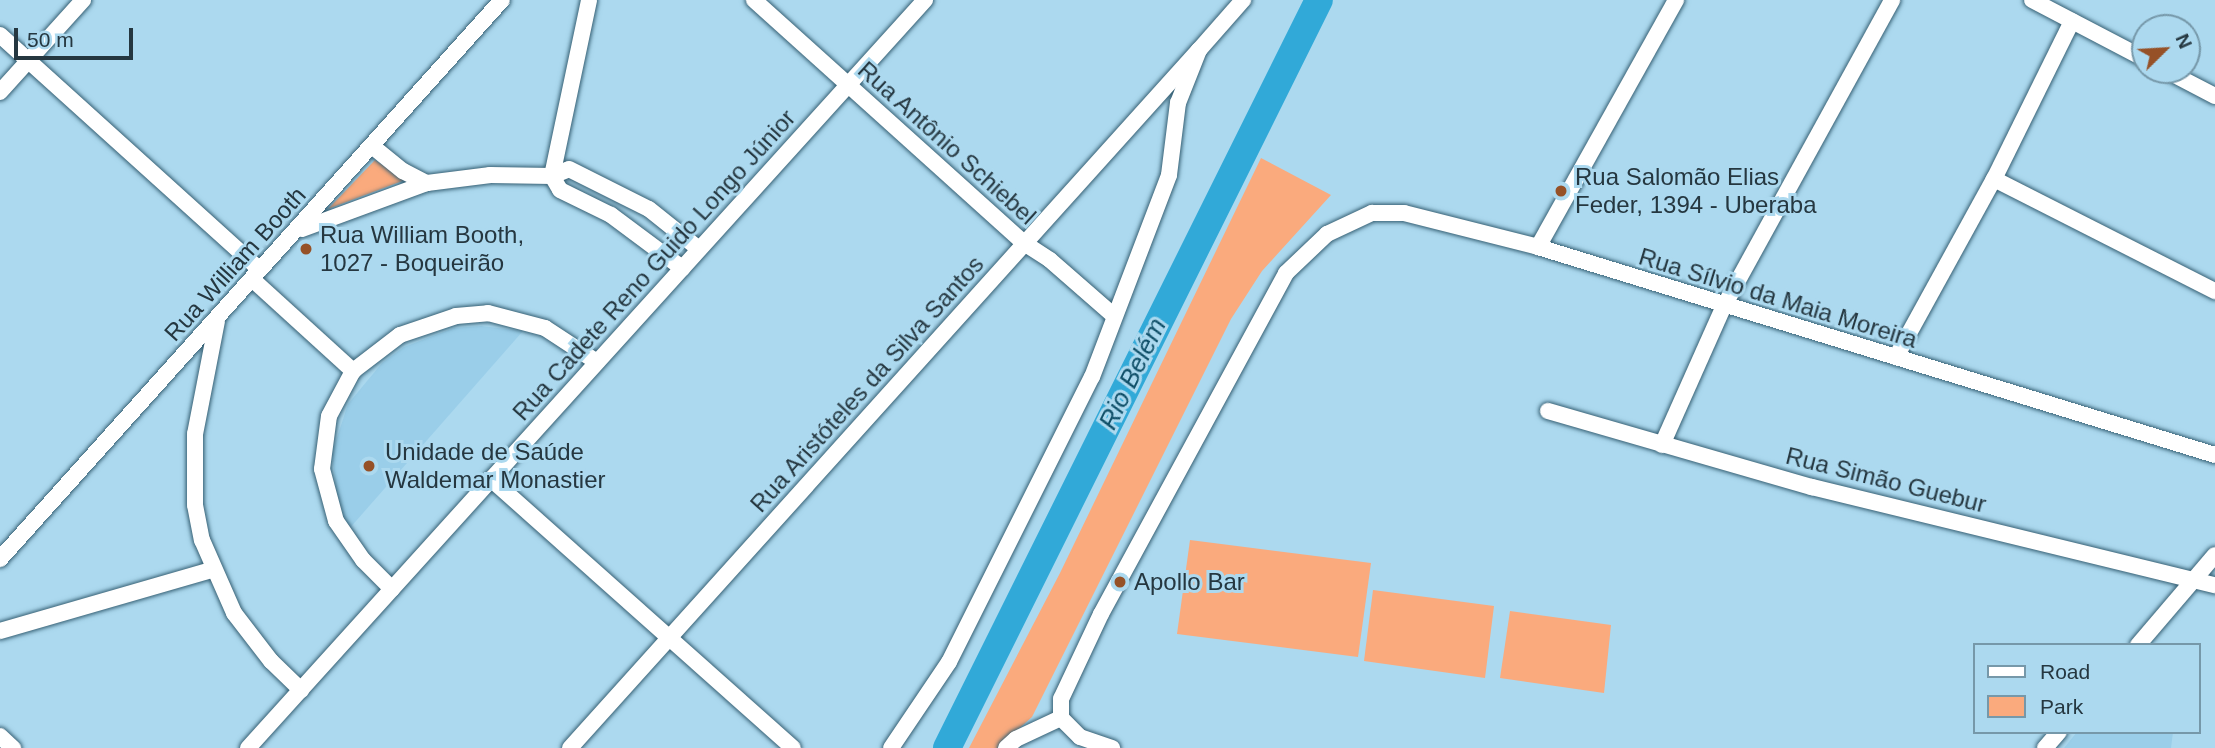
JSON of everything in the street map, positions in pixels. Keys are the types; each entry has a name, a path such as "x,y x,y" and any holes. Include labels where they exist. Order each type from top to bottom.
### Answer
{"street":[{"path":"0,92 83,0"},
{"name":"Rua William Booth","path":"0,559 502,0"},
{"path":"589,0 552,176 560,190 611,215 682,268"},
{"name":"Rua Antônio Schiebel","path":"754,0 1024,243 1050,260 1114,315"},
{"name":"Rua Cadete Reno Guido Longo Júnior","path":"248,748 925,0"},
{"name":"Rua Aristóteles da Silva Santos","path":"570,748 1243,0"},
{"path":"1538,247 1676,0"},
{"path":"1662,445 1724,306 1892,0"},
{"path":"2032,0 2131,53"},
{"path":"1896,357 1994,178 2072,21"},
{"path":"0,35 256,275 352,371"},
{"path":"891,748 961,639 1092,377 1170,175 1178,103 1199,50"},
{"path":"2192,84 2215,96"},
{"path":"372,146 403,171 427,183"},
{"path":"293,233 427,183 489,175 552,176 569,169 622,193 699,249"},
{"path":"1994,178 2215,291"},
{"path":"611,215 622,193"},
{"name":"Rua Sílvio da Maia Moreira","path":"1061,718 1061,699 1101,614 1251,333 1286,273 1327,233 1372,213 1404,213 1538,247 2215,455"},
{"path":"392,589 348,540 327,494 322,469 329,416 352,371 400,335 456,316 488,313 545,328 597,362"},
{"path":"219,316 203,376 193,472 195,505 212,570 250,637 301,690"},
{"name":"Rua Simão Guebur","path":"1548,411 1812,487 2215,585"},
{"path":"491,479 793,748"},
{"path":"2140,643 2215,555"},
{"path":"0,631 212,570"},
{"path":"1006,748 1061,718 1080,737 1112,748"},
{"path":"2045,748 2057,734"},
{"path":"0,736 13,748"}],"shaded area":[{"path":"481,326 523,331 349,529 338,505 332,453 348,404 382,363 404,347 454,328"},
{"path":"2075,734 2173,734 2171,748 2064,748"}],"green space":[{"path":"1261,158 1331,195 1262,271 1231,319 1032,717 997,748 969,748 1060,573"},
{"path":"375,160 405,180 328,209"},
{"path":"1190,540 1371,563 1358,657 1177,634"},
{"path":"1373,590 1494,606 1485,678 1364,661"},
{"path":"1510,611 1611,625 1604,693 1500,678"}],"waterway":[{"name":"Rio Belém","path":"947,748 1319,0"}],"place":[{"name":"Rua Salomão Elias Feder, 1394 - Uberaba","path":"1561,191"},
{"name":"Rua William Booth, 1027 - Boqueirão","path":"306,249"},
{"name":"Unidade de Saúde Waldemar Monastier","path":"369,466"},
{"name":"Apollo Bar","path":"1120,582"}]}
